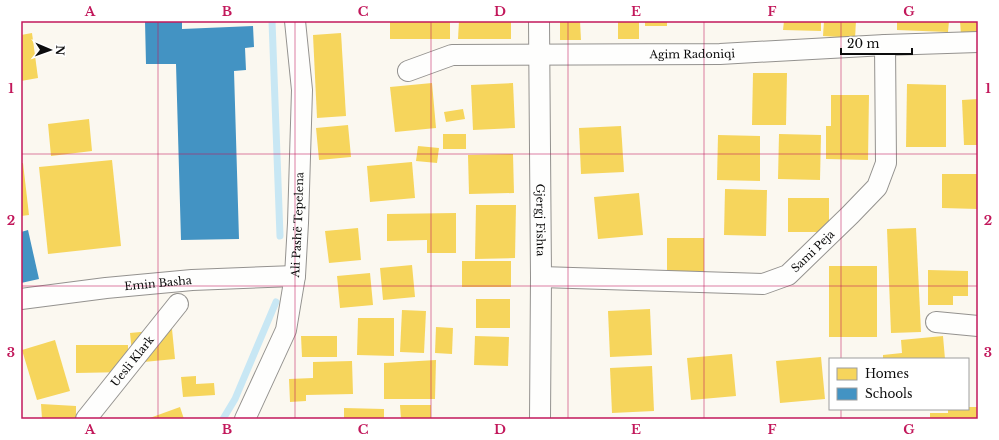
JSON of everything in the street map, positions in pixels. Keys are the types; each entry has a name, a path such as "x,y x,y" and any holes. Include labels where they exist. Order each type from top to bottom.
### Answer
{"street":[{"name":"Ali Pashë Tepelena","path":"245,419 286,330 295,276 302,90 295,21"},
{"name":"Gjergj Fishta","path":"539,21 541,277 540,419"},
{"name":"Agim Radoniqi","path":"408,71 452,55 720,54 885,45 978,42"},
{"name":"Sami Peja","path":"541,277 763,284 788,275 850,215 876,187 886,163 885,45"},
{"name":"Emin Basha","path":"21,299 106,288 192,280 295,276"},
{"name":"Uesli Klark","path":"86,419 178,304"},
{"path":"936,322 978,326"}],"building: Homes":[{"path":"390,21 450,21 450,39 390,39"},
{"path":"459,21 511,21 511,39 458,39"},
{"path":"560,21 580,21 581,40 560,40"},
{"path":"618,21 639,21 639,39 618,39"},
{"path":"645,21 667,21 667,26 645,26"},
{"path":"784,21 821,21 821,31 783,30"},
{"path":"824,21 856,21 855,38 823,36"},
{"path":"897,21 949,21 948,32 897,30"},
{"path":"960,21 978,21 978,34 961,35"},
{"path":"32,33 38,78 21,81 21,35"},
{"path":"341,33 346,116 317,118 313,35"},
{"path":"753,73 787,73 786,125 752,125"},
{"path":"432,83 436,128 395,132 390,87"},
{"path":"513,83 515,128 473,130 471,85"},
{"path":"907,84 946,85 946,147 906,147"},
{"path":"831,95 869,95 868,160 826,159 826,126 831,126"},
{"path":"978,99 978,145 964,145 962,100"},
{"path":"463,109 465,119 446,122 444,112"},
{"path":"89,119 92,151 51,156 48,124"},
{"path":"348,125 351,157 319,160 316,128"},
{"path":"621,126 624,172 581,174 579,128"},
{"path":"443,134 466,134 466,149 443,149"},
{"path":"779,134 821,135 820,180 778,179"},
{"path":"718,135 760,136 760,181 717,180"},
{"path":"418,146 439,148 437,163 416,161"},
{"path":"513,154 514,193 469,194 468,155"},
{"path":"112,160 121,246 48,254 39,167"},
{"path":"412,162 415,198 370,202 367,166"},
{"path":"21,163 23,163 29,215 21,216"},
{"path":"942,174 978,174 978,209 942,208"},
{"path":"725,189 767,190 766,236 724,235"},
{"path":"639,193 643,235 598,239 594,197"},
{"path":"788,198 829,198 829,232 788,232"},
{"path":"476,205 516,205 515,258 475,259"},
{"path":"456,213 456,253 427,253 427,240 387,241 387,214"},
{"path":"358,228 361,260 329,263 325,231"},
{"path":"916,228 921,332 891,333 887,229"},
{"path":"667,238 704,238 704,273 667,274"},
{"path":"462,261 511,261 511,287 462,287"},
{"path":"412,265 415,297 383,300 380,268"},
{"path":"829,266 877,266 877,337 829,337"},
{"path":"928,270 968,271 968,296 953,296 953,305 928,305"},
{"path":"370,273 373,305 340,308 337,276"},
{"path":"476,299 510,299 510,328 476,328"},
{"path":"650,309 652,355 610,357 608,311"},
{"path":"402,310 426,311 424,353 400,352"},
{"path":"358,318 394,318 394,356 357,355"},
{"path":"436,327 453,328 452,354 435,353"},
{"path":"172,329 175,359 133,363 130,333"},
{"path":"301,336 337,336 337,357 302,357"},
{"path":"475,336 509,337 508,366 474,365"},
{"path":"943,336 945,358 883,358 883,355 902,353 901,340"},
{"path":"55,340 70,391 37,400 22,350"},
{"path":"76,345 128,345 128,372 76,373"},
{"path":"732,354 736,396 691,400 687,358"},
{"path":"821,357 825,399 780,403 776,361"},
{"path":"436,360 435,399 384,399 384,363"},
{"path":"352,361 353,394 306,395 306,401 290,402 289,379 313,378 313,362"},
{"path":"652,366 654,411 612,413 610,368"},
{"path":"196,376 196,384 214,383 215,395 183,397 181,377"},
{"path":"41,404 76,406 76,419 42,419"},
{"path":"400,405 431,405 431,419 401,419"},
{"path":"180,407 184,419 147,419"},
{"path":"969,407 978,407 978,419 930,419 930,413 948,413 948,410 969,410"},
{"path":"344,408 384,409 384,419 344,419"}],"building: Schools":[{"path":"145,21 182,21 182,29 253,26 254,47 245,48 246,70 234,71 239,239 181,240 176,64 146,64"},
{"path":"28,230 39,279 21,283 21,232"}],"waterway":[{"path":"272,21 280,236"},
{"path":"223,419 235,399 276,302"}]}
